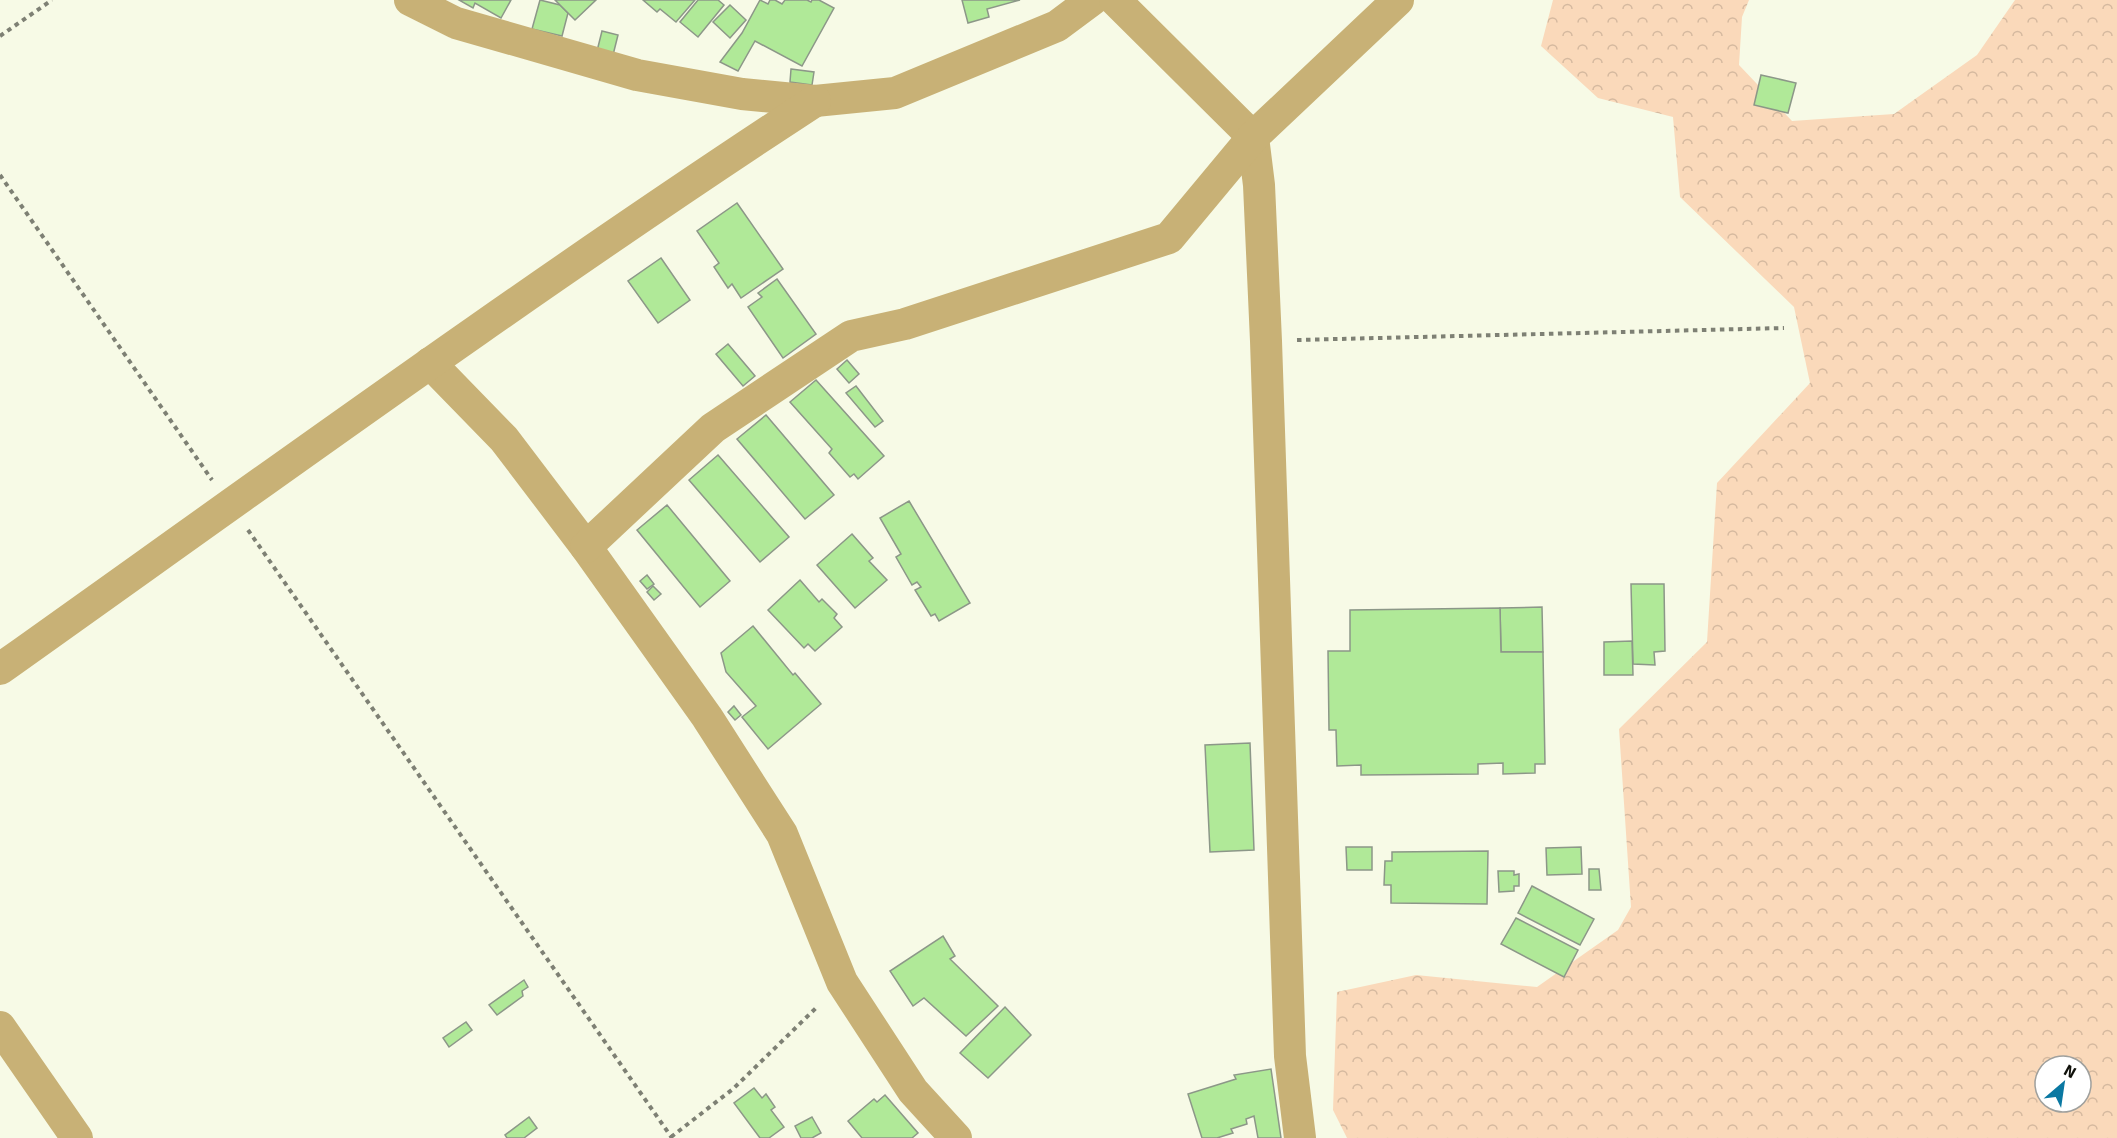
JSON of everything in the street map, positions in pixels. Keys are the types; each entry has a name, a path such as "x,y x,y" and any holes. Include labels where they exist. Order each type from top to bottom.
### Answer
{"street":[{"path":"410,0 456,23 637,75 742,94 815,101 895,93 1057,26 1092,0"},
{"path":"1115,0 1253,137 1259,185 1266,341 1290,1056 1300,1138"},
{"path":"586,547 713,428 851,336 905,324 1169,238 1253,137 1398,0"},
{"path":"0,669 430,363 721,162 815,101"},
{"path":"430,363 504,439 586,547 707,717 782,834 842,982 913,1090 956,1138"},
{"path":"0,1027 77,1138"}],"path":[{"path":"0,36 52,0"},
{"path":"0,175 672,1138 733,1089 842,982"},
{"path":"1266,341 1784,328"}],"green space":[{"path":"1553,0 1749,0 1742,17 1739,65 1792,121 1894,114 1977,55 2015,0 2117,0 2117,1138 1347,1138 1333,1110 1337,992 1416,975 1537,987 1618,930 1631,907 1619,729 1707,642 1717,483 1810,383 1794,307 1680,197 1673,117 1598,98 1541,46"}],"building":[{"path":"459,0 511,0 501,18 475,3 473,8"},
{"path":"540,0 560,5 568,13 562,36 532,29"},
{"path":"555,0 596,0 575,20"},
{"path":"643,0 695,0 676,22 660,9 657,12"},
{"path":"698,0 718,0 724,5 698,37 680,22"},
{"path":"760,0 768,4 770,0 775,0 782,4 785,0 811,2 819,0 834,8 802,66 755,41 738,71 720,62 742,33"},
{"path":"962,0 1020,0 987,9 989,17 968,23"},
{"path":"730,5 746,20 730,38 713,22"},
{"path":"602,31 618,35 613,55 597,51"},
{"path":"791,69 814,72 812,85 790,82"},
{"path":"1761,75 1796,83 1788,113 1754,105"},
{"path":"737,203 783,269 741,298 732,284 728,288 714,267 719,263 697,231"},
{"path":"661,258 690,300 658,323 628,281"},
{"path":"777,279 816,334 783,358 748,307 762,297 758,293"},
{"path":"728,344 755,376 743,386 716,354"},
{"path":"847,360 859,374 849,383 837,369"},
{"path":"816,380 884,456 858,479 854,474 850,477 829,453 832,449 790,402"},
{"path":"856,386 883,421 875,427 846,393"},
{"path":"766,415 834,495 805,519 737,439"},
{"path":"718,455 789,537 760,562 689,480"},
{"path":"909,501 970,603 939,621 935,614 931,616 915,590 921,587 917,582 912,585 896,557 901,554 880,518"},
{"path":"667,505 730,581 700,607 637,530"},
{"path":"852,534 873,558 869,561 887,580 855,608 817,565"},
{"path":"647,575 654,584 647,589 640,581"},
{"path":"800,580 819,602 822,599 837,614 834,618 842,627 815,651 808,644 804,648 768,610"},
{"path":"1631,584 1664,584 1665,651 1654,652 1655,665 1633,664"},
{"path":"653,586 661,594 654,600 647,592"},
{"path":"1542,607 1543,652 1501,652 1500,608"},
{"path":"1500,608 1501,652 1543,652 1545,764 1535,764 1535,773 1503,774 1503,763 1478,764 1478,774 1361,775 1361,765 1337,766 1336,730 1329,730 1328,651 1350,651 1350,610"},
{"path":"753,626 793,675 795,673 821,704 768,749 742,717 756,706 726,672 721,653"},
{"path":"1632,641 1633,675 1604,675 1604,642"},
{"path":"734,706 741,715 735,720 728,712"},
{"path":"1250,743 1254,850 1210,852 1205,745"},
{"path":"1346,847 1372,847 1372,870 1347,870"},
{"path":"1581,847 1582,874 1547,875 1546,848"},
{"path":"1488,851 1487,904 1391,903 1391,885 1384,885 1385,861 1392,861 1392,852"},
{"path":"1589,869 1599,869 1601,890 1589,890"},
{"path":"1498,871 1514,871 1514,875 1519,874 1519,886 1514,886 1514,891 1499,892"},
{"path":"1532,886 1594,919 1580,945 1518,913"},
{"path":"1516,918 1578,950 1564,977 1501,944"},
{"path":"943,936 955,956 950,959 998,1006 966,1036 924,998 913,1006 890,971"},
{"path":"524,980 528,987 522,991 523,996 497,1015 489,1005"},
{"path":"1005,1007 1031,1035 988,1078 960,1053"},
{"path":"466,1022 472,1030 449,1047 443,1038"},
{"path":"1271,1069 1281,1138 1258,1138 1254,1116 1246,1119 1247,1124 1231,1129 1233,1133 1217,1138 1202,1138 1188,1094 1236,1079 1234,1075"},
{"path":"754,1088 762,1098 766,1094 775,1107 771,1110 784,1127 769,1138 760,1138 734,1103"},
{"path":"885,1095 918,1133 912,1138 862,1138 848,1121 874,1099 877,1102"},
{"path":"529,1117 537,1128 524,1138 507,1138 505,1135"},
{"path":"812,1117 821,1133 812,1138 801,1138 795,1126"}]}
